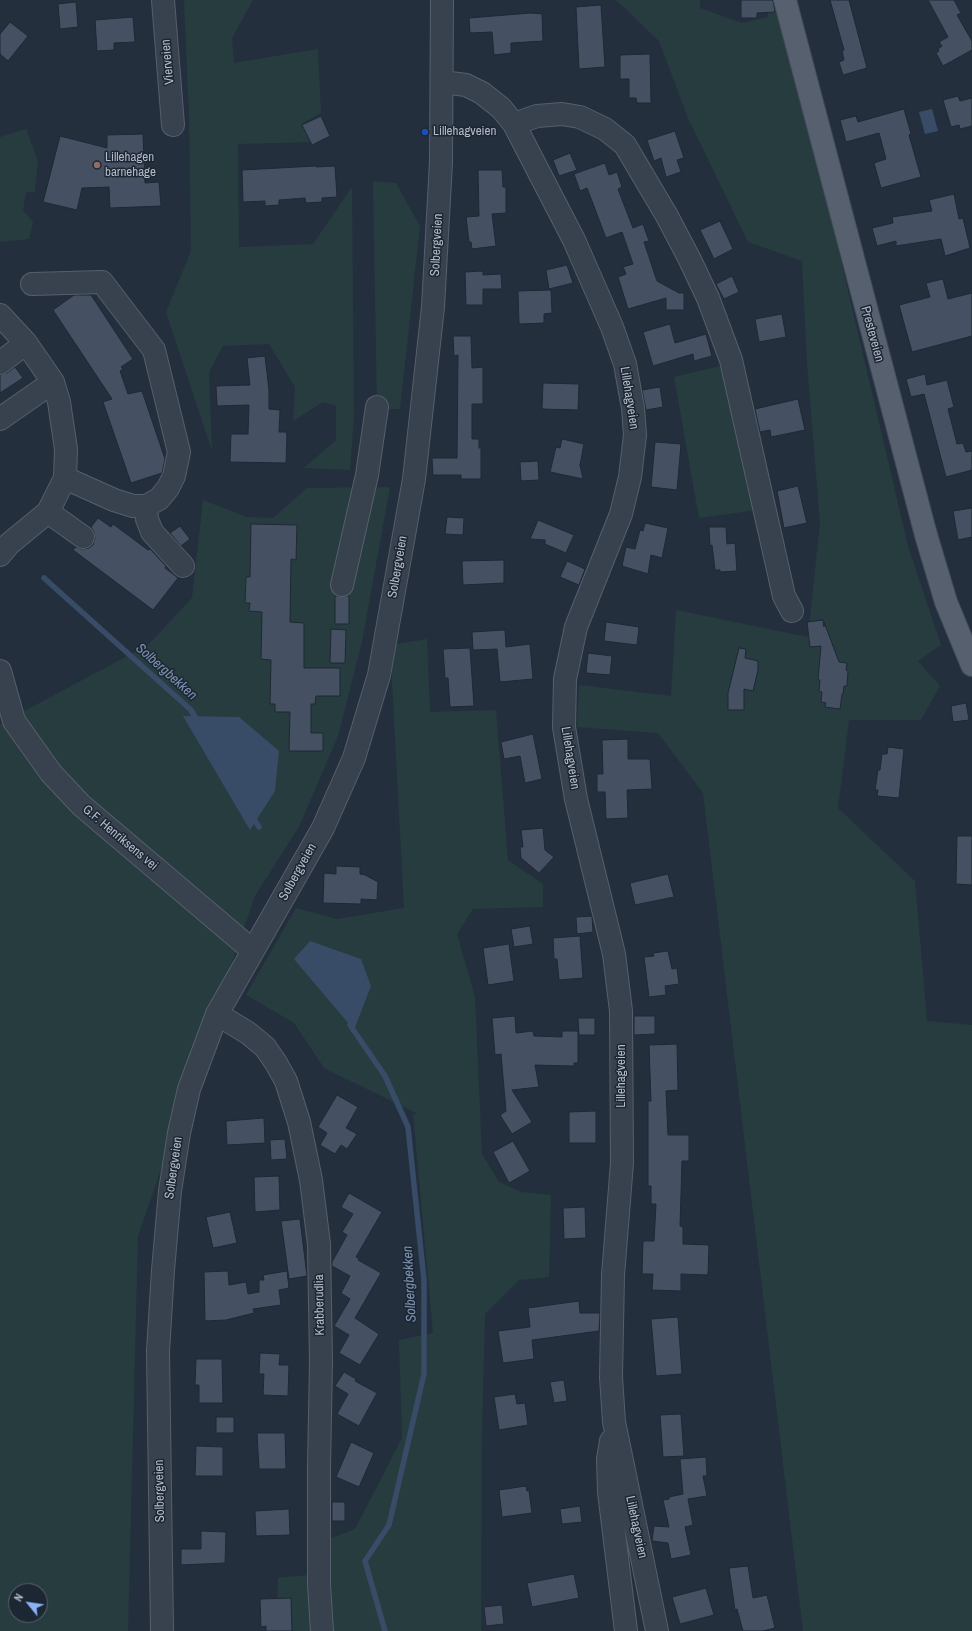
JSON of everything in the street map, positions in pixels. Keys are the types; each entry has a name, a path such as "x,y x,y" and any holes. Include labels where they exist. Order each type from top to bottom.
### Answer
{"main road":[{"name":"Presteveien","path":"785,0 928,542 946,602 972,665"}],"street":[{"name":"Vierveien","path":"163,0 173,125"},
{"path":"442,0 442,82"},
{"name":"Solbergveien","path":"162,1631 158,1351 170,1191 179,1133 189,1089 217,1014 252,950 323,828 354,758 379,675 414,479 426,380 438,239 442,82"},
{"name":"Lillehagveien","path":"442,82 466,85 482,94 501,108 514,124 574,240 612,327 625,364 633,408 635,435 630,477 620,514 576,627 565,679 564,727 576,799 614,954 621,1011 622,1162 613,1274 611,1377 614,1422 657,1631"},
{"path":"514,124 537,116 562,114 580,117 605,129 625,145 648,183 690,260 708,298 731,360 784,596 792,611"},
{"path":"32,284 102,282 154,350 179,452 174,476 168,488 159,499 146,506 133,506 114,500 65,478"},
{"path":"0,315 26,343 53,382 59,402 66,449 65,478 48,512 9,544 0,555"},
{"path":"0,363 26,343"},
{"path":"0,419 53,382"},
{"path":"342,585 367,475 377,407"},
{"path":"146,506 147,519 152,532 183,566"},
{"path":"48,512 83,537"},
{"path":"0,671 7,724"},
{"name":"G.F. Henriksens vei","path":"7,724 81,805 252,950"},
{"name":"Krabberudlia","path":"217,1014 248,1033 265,1047 278,1081 299,1122 311,1180 319,1244 322,1362 318,1467 319,1585 322,1631"},
{"name":"Lillehagveien","path":"614,1422 608,1458 609,1492 626,1631"}],"green space":[{"path":"184,0 253,0 232,38 234,63 318,49 321,113 303,123 313,142 238,144 239,247 313,244 352,187 354,417 350,470 304,468 336,440 336,406 323,402 293,421 295,387 269,344 223,346 209,372 212,451 166,312 191,251 189,117"},
{"path":"616,0 700,0 700,8 742,23 768,17 766,0 773,0 838,248 908,546 941,645 918,661 940,686 921,720 849,720 838,808 915,881 927,1021 972,1025 972,1631 803,1631 703,793 658,733 577,727 579,685 671,696 676,610 808,637 820,523 807,363 802,261 748,242 688,118 659,41"},
{"path":"26,129 38,161 35,192 26,192 23,210 33,222 29,239 0,242 0,137"},
{"path":"373,181 396,183 420,226 400,409 377,409"},
{"path":"724,365 757,510 699,518 674,377"},
{"path":"390,487 362,642 338,736 300,825 255,896 138,1236 128,1631 0,1631 0,724 148,645 192,598 203,500 247,517 273,518 307,488"},
{"path":"427,639 430,712 496,710 508,860 543,884 543,907 473,909 457,934 475,997 482,1154 499,1182 521,1192 551,1195 549,1277 519,1280 485,1314 482,1432 481,1631 276,1631 278,1578 319,1574 323,1541 355,1529 402,1438 399,1340 433,1333 413,1114 418,1114 324,1068 294,1023 246,995 296,908 337,919 404,908 390,645"}],"water":[{"path":"932,109 938,131 925,134 919,112"},
{"path":"183,716 239,717 279,751 275,791 250,830"},
{"path":"310,941 361,959 371,986 354,1030 294,959"}],"building":[{"path":"741,0 773,0 775,12 757,13 757,18 741,18"},
{"path":"830,0 849,0 867,68 843,75 839,62 844,60 842,51 844,50"},
{"path":"928,0 954,0 961,13 957,15 972,41 972,50 943,66 936,53 942,46 939,42 948,37"},
{"path":"76,2 78,27 60,29 58,4"},
{"path":"601,5 605,67 579,69 576,7"},
{"path":"531,13 542,14 543,41 511,43 511,53 494,55 492,32 470,33 469,18"},
{"path":"133,17 135,42 114,43 114,50 97,51 95,20"},
{"path":"10,22 28,36 8,61 0,54 0,34"},
{"path":"650,54 651,103 637,103 636,98 629,98 629,79 620,79 620,55"},
{"path":"958,96 960,101 972,98 972,126 960,129 959,125 951,127 943,100"},
{"path":"904,109 911,134 909,135 921,177 881,188 874,163 886,159 879,133 846,142 840,120 856,116 858,122"},
{"path":"321,116 330,136 312,145 302,125"},
{"path":"675,131 684,158 677,160 681,172 666,177 661,158 654,161 647,140"},
{"path":"143,134 145,183 159,182 161,206 110,208 109,187 82,188 77,210 43,202 60,136 107,148 107,135"},
{"path":"570,153 577,170 559,176 553,160"},
{"path":"605,163 609,175 617,172 622,187 618,189 633,228 643,224 649,241 644,242 657,281 679,293 684,293 684,310 666,310 666,298 628,309 618,277 626,274 623,267 633,264 622,232 606,238 587,188 580,191 574,174"},
{"path":"335,166 337,197 322,198 322,202 306,203 305,198 279,200 279,205 265,206 265,201 243,202 242,170"},
{"path":"478,170 502,170 503,187 506,187 506,213 492,214 496,246 472,249 471,242 469,242 466,217 479,216"},
{"path":"954,194 959,219 963,218 970,248 945,256 941,239 896,246 896,241 877,246 872,228 893,223 892,217 932,211 929,200"},
{"path":"720,221 733,249 714,259 700,230"},
{"path":"567,265 573,283 549,289 546,270"},
{"path":"483,271 483,275 501,274 502,289 483,289 483,305 466,305 465,272"},
{"path":"732,276 739,292 724,299 716,284"},
{"path":"943,279 948,299 972,293 972,336 912,352 899,305 930,297 926,283"},
{"path":"551,290 552,313 544,314 544,323 519,324 518,291"},
{"path":"74,295 91,295 133,359 121,367 123,369 120,371 128,394 142,391 165,459 162,473 131,483 103,402 112,399 53,310"},
{"path":"782,314 786,337 759,342 755,319"},
{"path":"670,324 675,343 706,334 712,356 694,361 693,354 653,366 643,332"},
{"path":"453,336 471,336 472,368 483,367 483,404 472,404 472,439 479,439 479,448 481,448 481,479 461,479 461,475 433,475 432,458 457,458 458,355 454,356"},
{"path":"265,356 269,390 269,409 280,410 279,432 286,432 287,435 286,463 230,462 231,434 248,434 249,405 217,406 216,386 250,385 247,358"},
{"path":"15,367 23,378 0,393 0,375 7,373"},
{"path":"925,374 927,385 947,380 954,407 948,409 957,444 963,443 966,452 972,451 972,470 946,477 924,394 911,397 906,379"},
{"path":"543,383 579,384 578,410 542,409"},
{"path":"660,387 663,407 646,410 642,390"},
{"path":"798,399 805,430 771,437 770,430 760,432 755,409"},
{"path":"562,439 584,444 580,465 583,479 550,472 556,447 560,448"},
{"path":"655,442 681,444 677,490 651,487"},
{"path":"538,461 539,480 521,481 520,462"},
{"path":"798,486 807,523 784,528 777,491"},
{"path":"972,508 972,537 958,540 953,511"},
{"path":"447,517 464,518 463,535 445,534"},
{"path":"98,518 111,527 113,524 148,550 150,549 166,566 165,568 178,578 153,610 73,550 76,547 82,549 89,548 93,545 95,538 91,527"},
{"path":"538,520 574,535 566,553 545,544 545,540 530,539"},
{"path":"645,523 668,528 662,558 651,555 648,574 622,566 626,547 635,549 640,530 643,531"},
{"path":"251,524 297,525 296,560 291,559 290,622 304,623 304,668 340,668 340,696 316,696 315,704 311,704 311,733 323,733 323,751 289,751 290,712 275,712 275,704 270,704 271,660 261,659 262,612 249,611 250,603 245,603 246,577 250,577"},
{"path":"180,526 190,539 181,546 170,533"},
{"path":"709,527 726,527 727,544 735,543 737,571 720,572 720,570 715,570 712,545 710,546"},
{"path":"504,560 504,583 463,585 462,561"},
{"path":"567,561 585,569 579,585 560,577"},
{"path":"335,596 349,596 349,624 335,624"},
{"path":"823,620 824,627 824,622 839,662 847,663 847,686 844,686 840,709 825,707 826,703 821,702 822,692 819,691 820,680 818,680 821,646 810,647 807,622"},
{"path":"606,622 639,627 637,645 604,641"},
{"path":"331,629 346,630 345,663 330,663"},
{"path":"505,630 506,647 530,644 533,679 500,682 497,649 473,650 472,632"},
{"path":"470,648 474,706 450,707 448,678 445,678 443,649"},
{"path":"739,648 746,649 745,658 758,661 758,670 753,691 744,689 744,710 728,710 728,693"},
{"path":"588,653 612,656 610,675 586,673"},
{"path":"966,703 969,720 953,722 951,706"},
{"path":"533,734 542,779 525,783 520,756 504,759 501,742"},
{"path":"628,739 628,759 650,759 652,789 627,790 628,818 606,819 605,792 597,792 597,774 603,774 602,740"},
{"path":"888,747 904,749 899,798 877,796 878,790 875,790 882,754 887,754"},
{"path":"543,828 545,850 554,857 539,873 521,858 520,847 523,847 521,830"},
{"path":"957,836 972,836 972,885 956,884"},
{"path":"336,866 360,867 360,874 378,882 377,900 361,899 361,904 323,903 324,873 336,874"},
{"path":"668,874 674,897 635,905 630,883"},
{"path":"592,916 593,932 577,934 576,917"},
{"path":"530,926 533,944 514,947 511,929"},
{"path":"580,936 583,978 559,980 557,959 554,959 553,938"},
{"path":"509,944 514,981 488,985 483,948"},
{"path":"668,951 672,969 677,968 679,984 665,986 666,995 649,997 644,957 654,956 653,953"},
{"path":"515,1016 516,1033 533,1031 534,1036 562,1037 562,1031 578,1031 578,1063 574,1063 574,1066 535,1065 539,1087 512,1090 532,1122 512,1134 500,1115 506,1111 501,1054 495,1055 492,1018"},
{"path":"634,1016 655,1016 655,1034 634,1035"},
{"path":"578,1018 595,1018 595,1035 579,1035"},
{"path":"677,1044 678,1090 666,1091 668,1135 689,1135 689,1161 682,1161 680,1226 683,1227 683,1244 709,1245 708,1275 681,1274 681,1291 652,1290 653,1274 642,1274 643,1241 654,1241 656,1204 651,1204 651,1186 648,1186 648,1101 651,1101 649,1045"},
{"path":"337,1095 358,1107 346,1128 357,1134 347,1149 341,1145 335,1154 320,1145 327,1133 318,1127"},
{"path":"596,1111 596,1143 569,1143 569,1112"},
{"path":"264,1118 265,1143 227,1145 226,1121"},
{"path":"285,1139 287,1159 271,1160 270,1140"},
{"path":"513,1141 530,1171 509,1183 493,1152"},
{"path":"279,1176 280,1210 255,1212 254,1177"},
{"path":"349,1193 382,1212 356,1257 359,1258 358,1260 381,1273 355,1318 379,1334 360,1365 339,1353 349,1335 334,1326 350,1299 341,1293 350,1276 332,1266 332,1262 347,1235 342,1232 353,1214 341,1207"},
{"path":"585,1207 586,1238 564,1239 563,1208"},
{"path":"230,1212 237,1243 213,1248 206,1217"},
{"path":"300,1219 307,1276 289,1279 281,1221"},
{"path":"228,1271 229,1285 246,1282 248,1294 259,1292 259,1280 264,1280 263,1275 287,1271 289,1288 279,1290 281,1305 253,1309 254,1313 226,1320 205,1321 204,1272"},
{"path":"579,1301 580,1313 600,1313 599,1331 532,1340 534,1359 503,1363 498,1331 530,1327 528,1308"},
{"path":"678,1317 682,1374 656,1376 651,1319"},
{"path":"260,1353 280,1354 279,1365 289,1365 288,1396 263,1395 264,1374 259,1374"},
{"path":"196,1359 222,1359 223,1403 199,1403 199,1385 195,1385"},
{"path":"344,1372 356,1379 355,1381 377,1393 359,1426 337,1414 348,1394 335,1386"},
{"path":"564,1380 567,1401 554,1403 550,1382"},
{"path":"515,1394 517,1404 525,1403 528,1425 499,1430 494,1397"},
{"path":"681,1414 684,1456 663,1457 660,1415"},
{"path":"216,1417 234,1417 234,1433 216,1433"},
{"path":"257,1433 285,1433 286,1469 259,1469"},
{"path":"351,1442 374,1453 359,1487 336,1477"},
{"path":"196,1446 223,1447 223,1476 195,1476"},
{"path":"706,1457 707,1476 703,1476 707,1496 688,1499 693,1525 685,1527 691,1555 671,1559 668,1543 652,1541 654,1526 669,1527 663,1500 683,1494 680,1459"},
{"path":"526,1486 527,1491 529,1491 532,1513 502,1517 499,1490"},
{"path":"332,1502 345,1502 345,1521 332,1521"},
{"path":"580,1506 582,1522 562,1524 560,1509"},
{"path":"289,1509 290,1535 256,1536 255,1511"},
{"path":"201,1531 226,1532 225,1563 181,1565 181,1549 201,1549"},
{"path":"748,1566 753,1598 767,1595 775,1628 763,1631 743,1631 737,1609 735,1610 729,1568"},
{"path":"574,1574 579,1598 532,1607 527,1583"},
{"path":"706,1588 714,1615 680,1624 672,1597"},
{"path":"291,1598 292,1631 266,1631 266,1626 261,1627 260,1599"},
{"path":"502,1605 504,1624 486,1626 484,1607"}],"waterway":[{"name":"Solbergbekken","path":"44,578 191,710 198,722"},
{"name":"Solbergbekken","path":"252,816 259,827"},
{"name":"Solbergbekken","path":"350,1025 385,1076 408,1127 424,1280 424,1374 389,1525 365,1561 385,1631"}],"place":[{"name":"Lillehagveien","path":"425,132"},
{"name":"Lillehagen barnehage","path":"97,165"}]}
